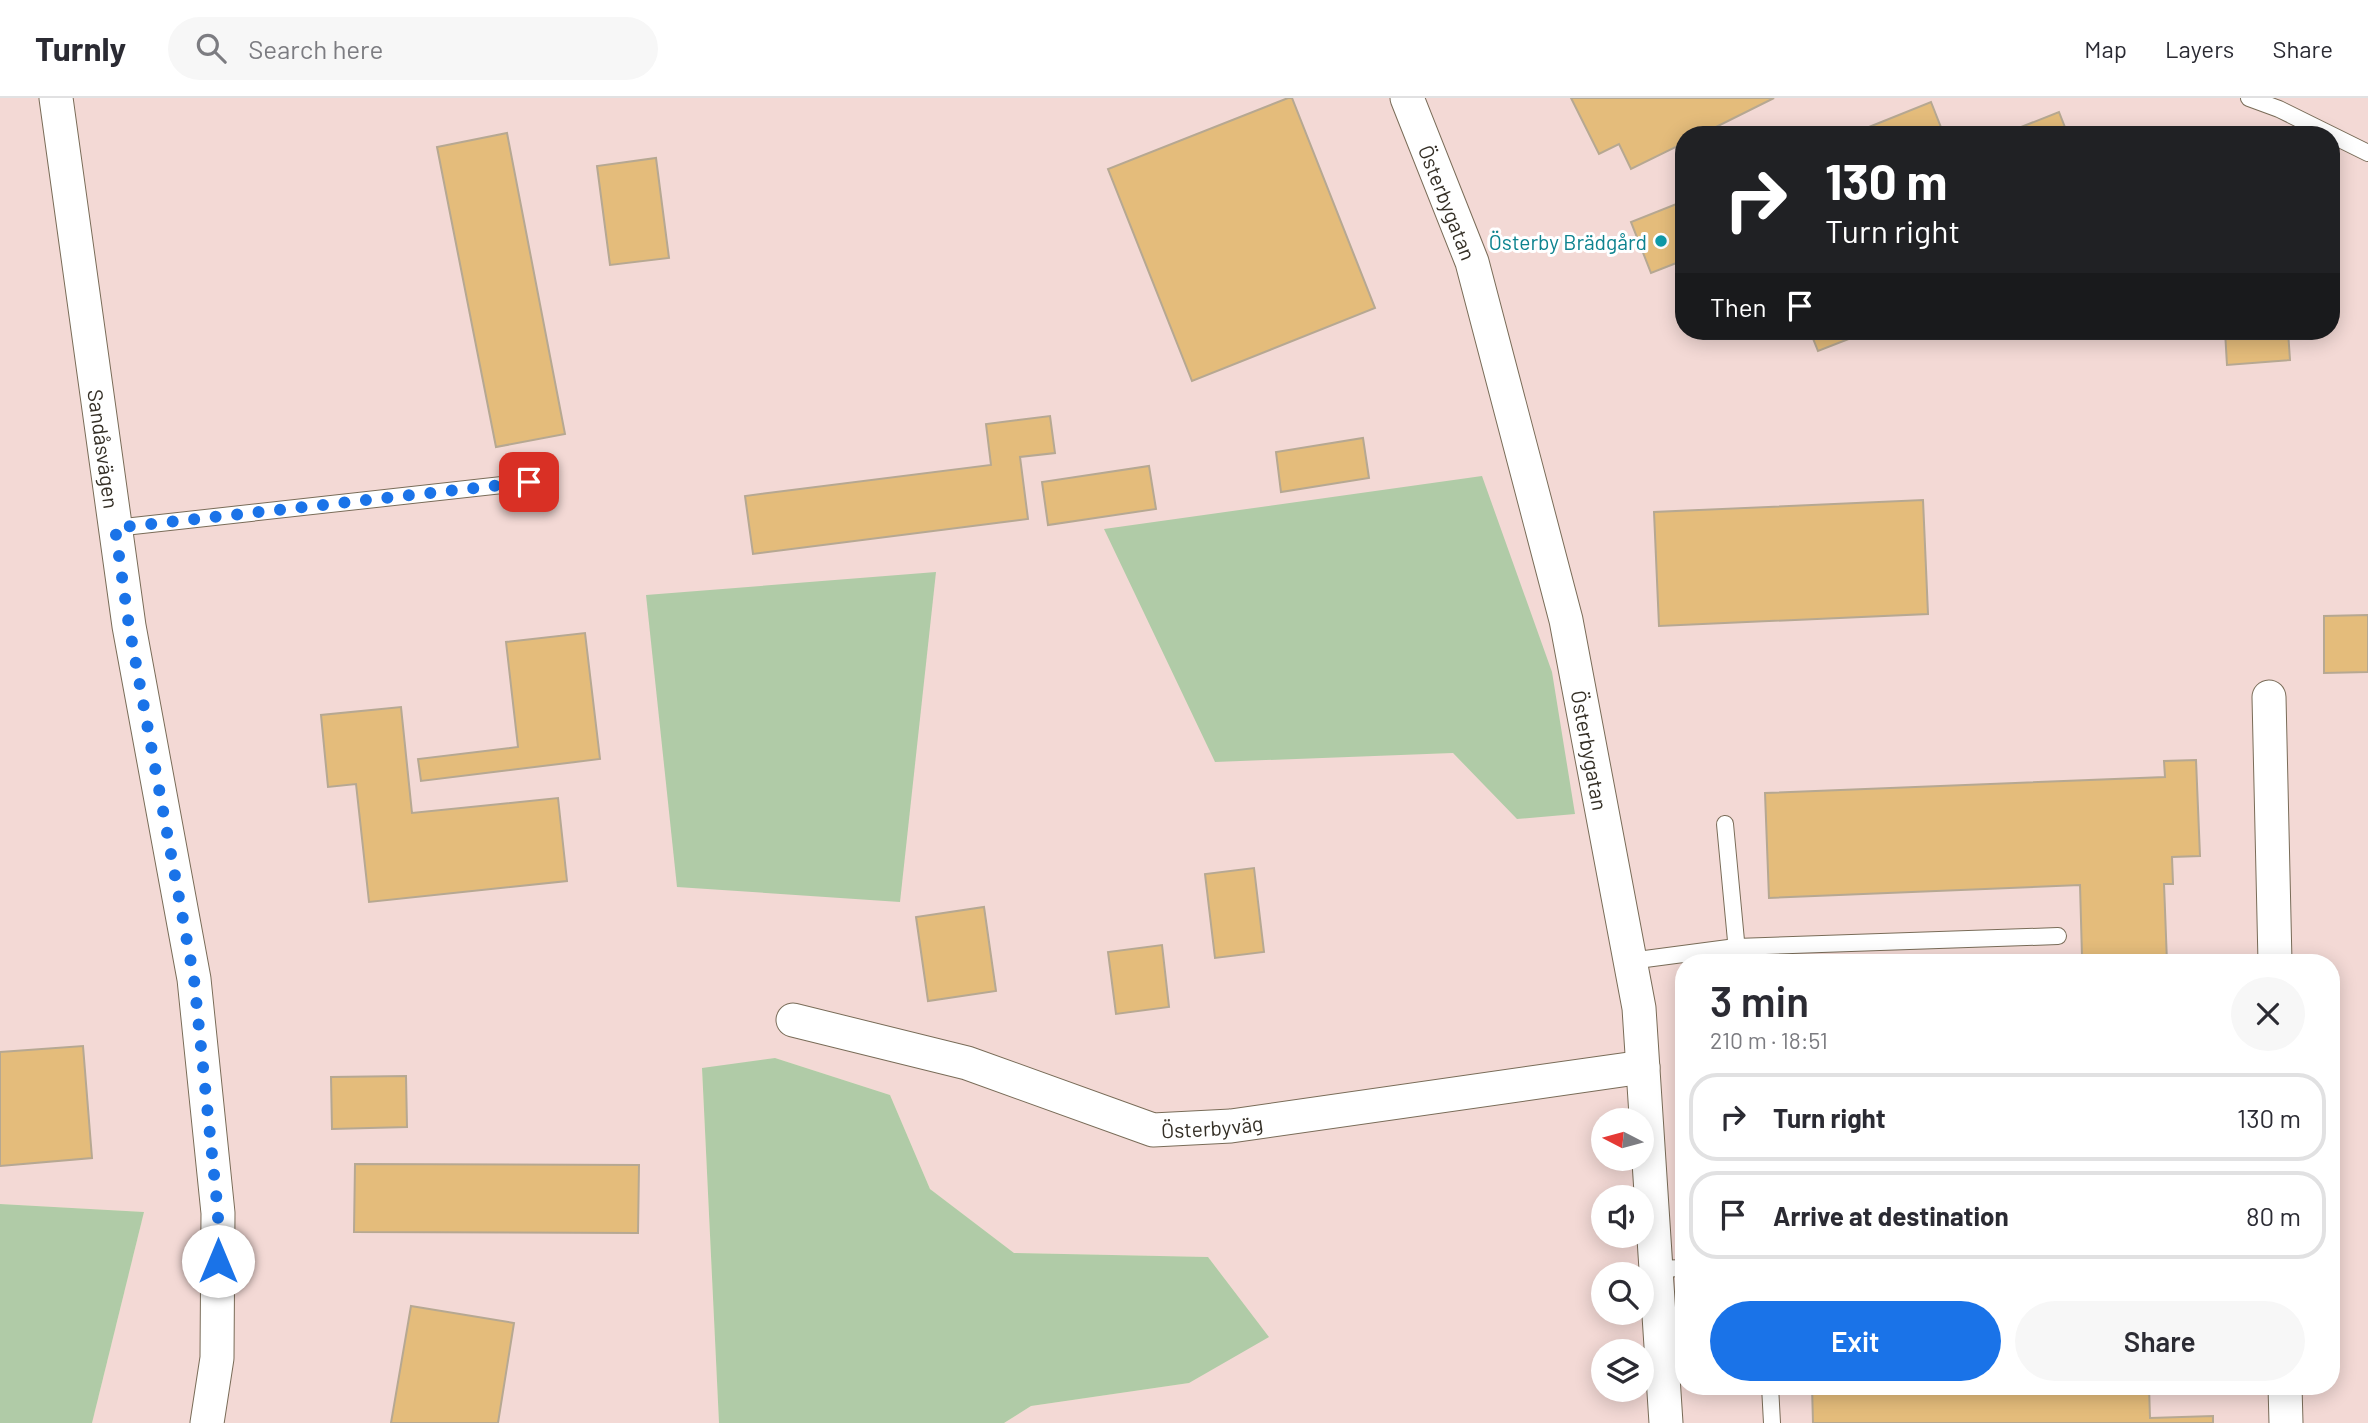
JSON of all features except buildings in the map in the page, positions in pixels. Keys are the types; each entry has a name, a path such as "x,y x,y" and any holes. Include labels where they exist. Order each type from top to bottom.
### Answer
{"street":[{"name":"Sandåsvägen","path":"56,98 129,626 196,992 218,1213 217,1358 207,1423"},
{"name":"Österbygatan","path":"1407,98 1472,262 1563,607 1639,1008 1643,1067 1670,1268 1666,1423"},
{"path":"2269,697 2275,954"},
{"name":"Österbyväg","path":"793,1020 967,1063 1153,1130 1231,1126 1643,1067"},
{"path":"2285,1395 2286,1423"}],"lane":[{"path":"2249,98 2313,126"},
{"path":"2340,139 2368,153"},
{"path":"115,528 529,482"},
{"path":"1725,824 1737,954"},
{"path":"1754,954 2058,936"},
{"path":"1630,961 1675,958"},
{"path":"1770,1395 1772,1423"}],"shaded area":[{"path":"0,98 2368,98 2368,1423 1004,1423 1031,1406 1189,1383 1268,1336 1208,1257 1014,1253 930,1189 890,1095 775,1058 702,1069 719,1423 92,1423 144,1212 0,1204","holes":["1552,672 1517,818 1453,753 1344,756"]}],"green space":[{"path":"1482,476 1552,672 1575,814 1517,819 1453,753 1215,762 1104,529"},
{"path":"936,572 900,902 677,887 646,595"},
{"path":"775,1058 890,1095 930,1189 1014,1253 1208,1257 1269,1337 1189,1383 1031,1406 1004,1423 719,1423 702,1068"},
{"path":"0,1204 144,1212 92,1423 0,1423"}],"place":[{"name":"Österby Brädgård","path":"1661,241"}],"route":[{"path":"218,1261 218,1213 194,979 129,626 115,528 529,482"}]}
